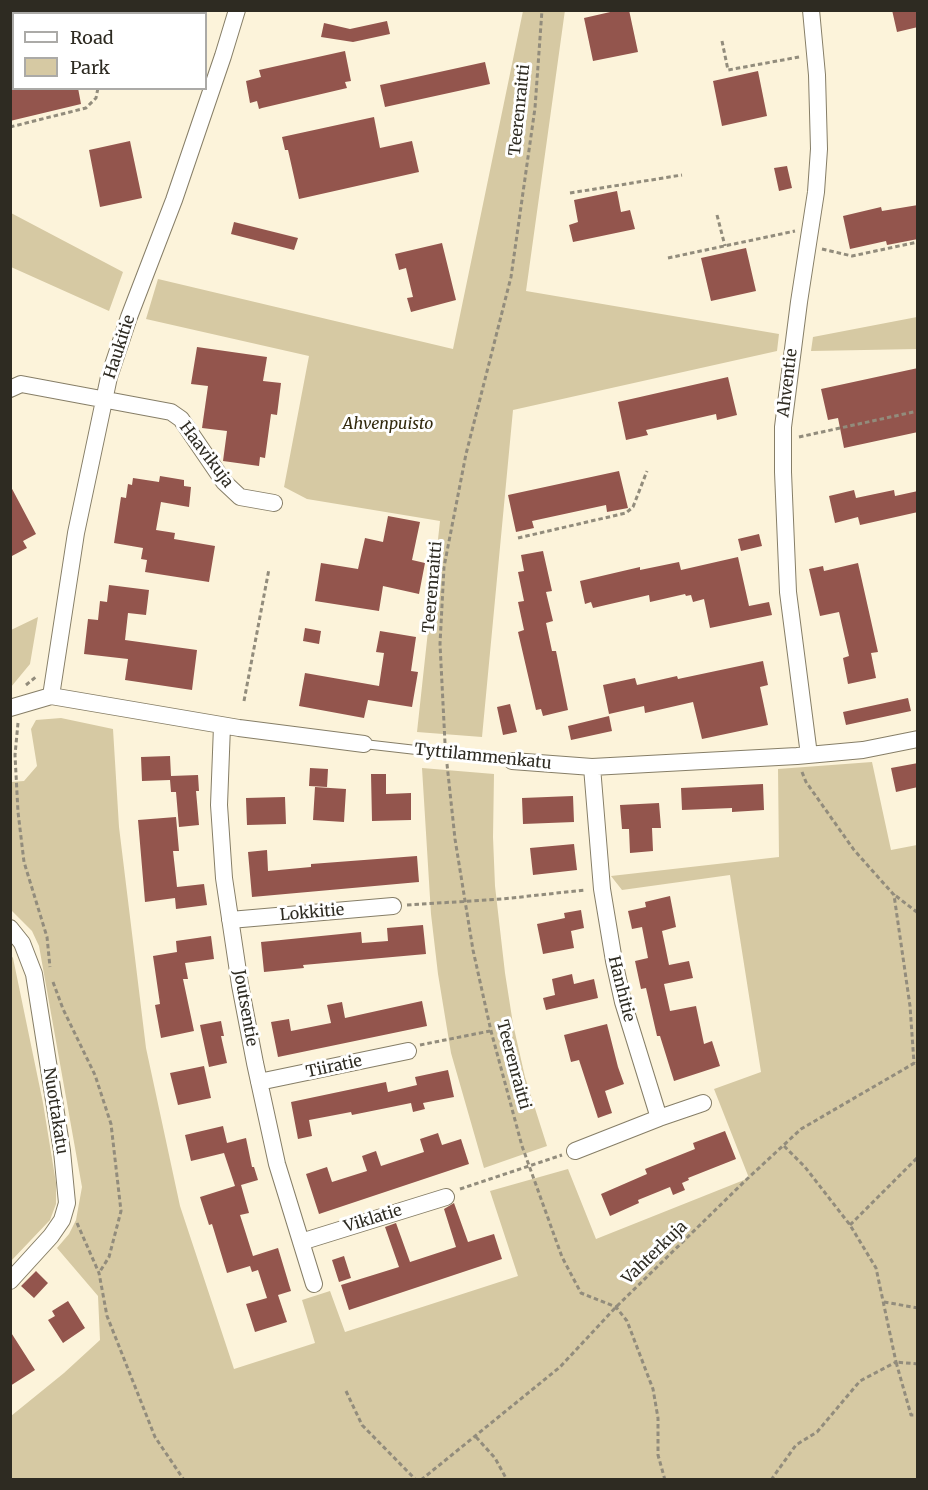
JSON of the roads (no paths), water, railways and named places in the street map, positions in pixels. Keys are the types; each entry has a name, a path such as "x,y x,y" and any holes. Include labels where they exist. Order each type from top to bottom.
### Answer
{"street":[{"name":"Haukitie","path":"51,696 76,533 103,400 118,347 174,200 220,67 237,10"},
{"name":"Ahventie","path":"803,756 788,592 783,427 803,244 816,192 819,149 817,75 811,10"},
{"name":"Haavikuja","path":"10,389 21,384 171,412 181,419 224,482 240,498 274,503"},
{"path":"14,713 51,696"},
{"name":"Tyttilammenkatu","path":"51,696 222,726 364,744"},
{"name":"Joutsentie","path":"222,726 219,805 225,878 240,985 277,1164 314,1284"},
{"name":"Tyttilammenkatu","path":"512,761 592,767 803,756 863,750 918,740"},
{"name":"Hanhitie","path":"592,767 602,889 609,939 623,1002 659,1118"},
{"name":"Lokkitie","path":"230,920 393,906"},
{"name":"Nuottakatu","path":"10,928 22,943 34,974 62,1151 67,1203 62,1220 51,1236 10,1281"},
{"name":"Tiiratie","path":"259,1082 408,1051"},
{"path":"575,1151 703,1103"},
{"name":"Viklatie","path":"301,1242 446,1197"}],"lane":[{"name":"Tyttilammenkatu","path":"364,744 446,748 512,761"}],"park label":[{"name":"Ahvenpuisto","path":"388,424"}]}
